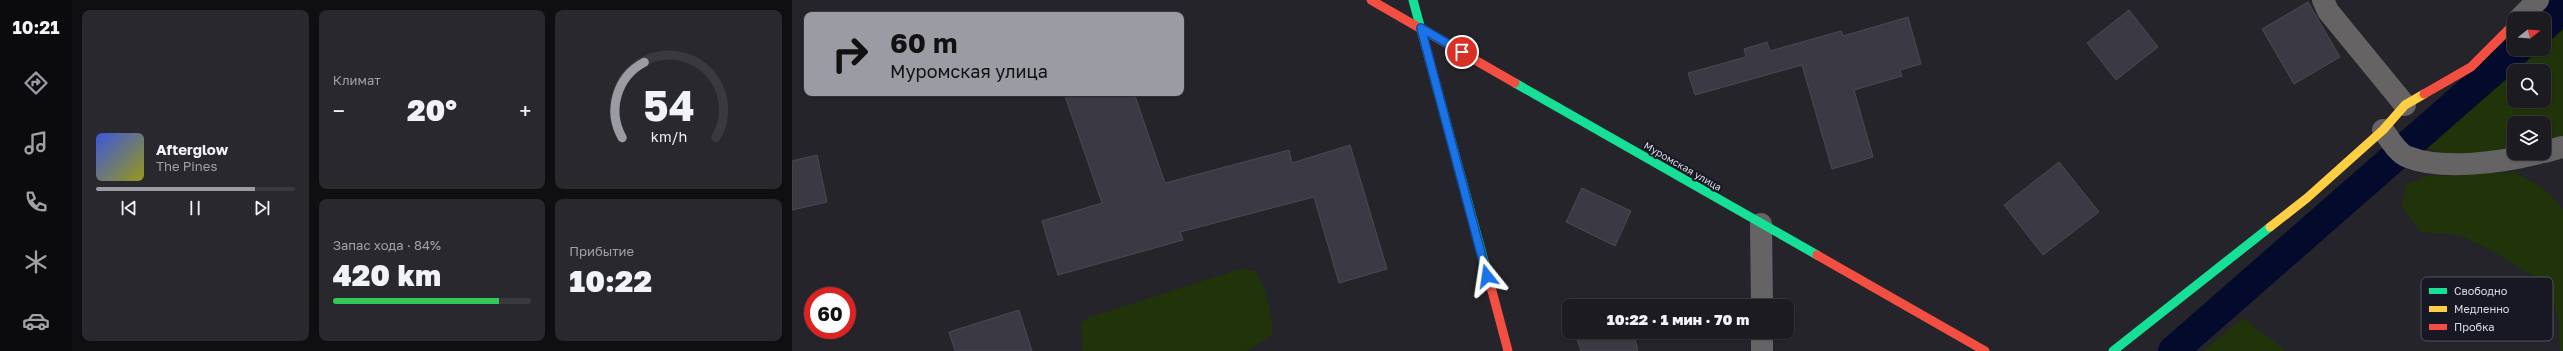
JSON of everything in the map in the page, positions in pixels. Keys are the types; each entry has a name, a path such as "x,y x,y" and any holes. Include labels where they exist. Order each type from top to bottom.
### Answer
{"main road":[{"name":"Муромская улица","path":"1370,0 1985,351"},
{"path":"1413,0 1508,351"},
{"path":"2113,351 2307,198 2395,144 2405,106 2471,67 2507,31"}],"street":[{"path":"2323,0 2328,11 2405,106"},
{"path":"2526,12 2538,0"},
{"path":"2395,144 2438,163 2495,163 2508,160"},
{"path":"2551,150 2563,147"},
{"path":"1762,224 1762,299"},
{"path":"1762,339 1762,351"}],"green space":[{"path":"2563,28 2563,136 2551,140 2551,116 2507,116 2507,150 2455,155 2414,146 2507,72 2507,108 2551,108 2551,64 2517,64 2527,56 2551,56 2551,37"},
{"path":"2513,172 2543,188 2563,209 2563,351 2560,351 2559,321 2553,299 2553,277 2536,277 2492,251 2459,235 2421,232 2402,206 2405,185 2428,176"},
{"path":"1240,269 1256,271 1268,302 1273,335 1246,351 1083,351 1081,324 1087,318"},
{"path":"2243,318 2284,349 2283,351 2203,351"}],"building":[{"path":"2308,2 2340,57 2294,84 2262,29"},
{"path":"2129,10 2158,47 2116,80 2087,43"},
{"path":"1908,17 1921,64 1900,70 1902,76 1854,90 1873,157 1832,169 1802,65 1695,95 1688,73 1746,57 1744,49 1767,42 1770,51 1841,31 1843,36"},
{"path":"1065,96 1135,96 1165,183 1289,150 1292,163 1350,145 1387,269 1339,283 1314,197 1180,232 1183,240 1058,275 1042,221 1102,203"},
{"path":"817,155 827,202 792,210 792,161"},
{"path":"2059,162 2099,212 2043,255 2004,205"},
{"path":"1582,188 1631,211 1615,246 1566,222"},
{"path":"1019,310 1032,351 955,351 949,332"},
{"path":"1577,339 1635,339 1638,351 1581,351"}],"waterway":[{"path":"2551,20 2563,9"},
{"path":"2173,351 2510,56"}],"traffic: fast":[{"path":"1413,0 1487,272"},
{"path":"1515,83 1817,255"},
{"path":"2113,351 2270,227"}],"traffic: slow":[{"path":"2270,227 2307,198 2383,130 2405,105 2424,94"}],"traffic: jam":[{"path":"1371,0 1515,83"},
{"path":"2424,94 2471,67 2507,31"},
{"path":"1817,255 1985,351"},
{"path":"1487,272 1508,351"}],"route":[{"path":"1462,52 1421,28 1487,276"}]}
